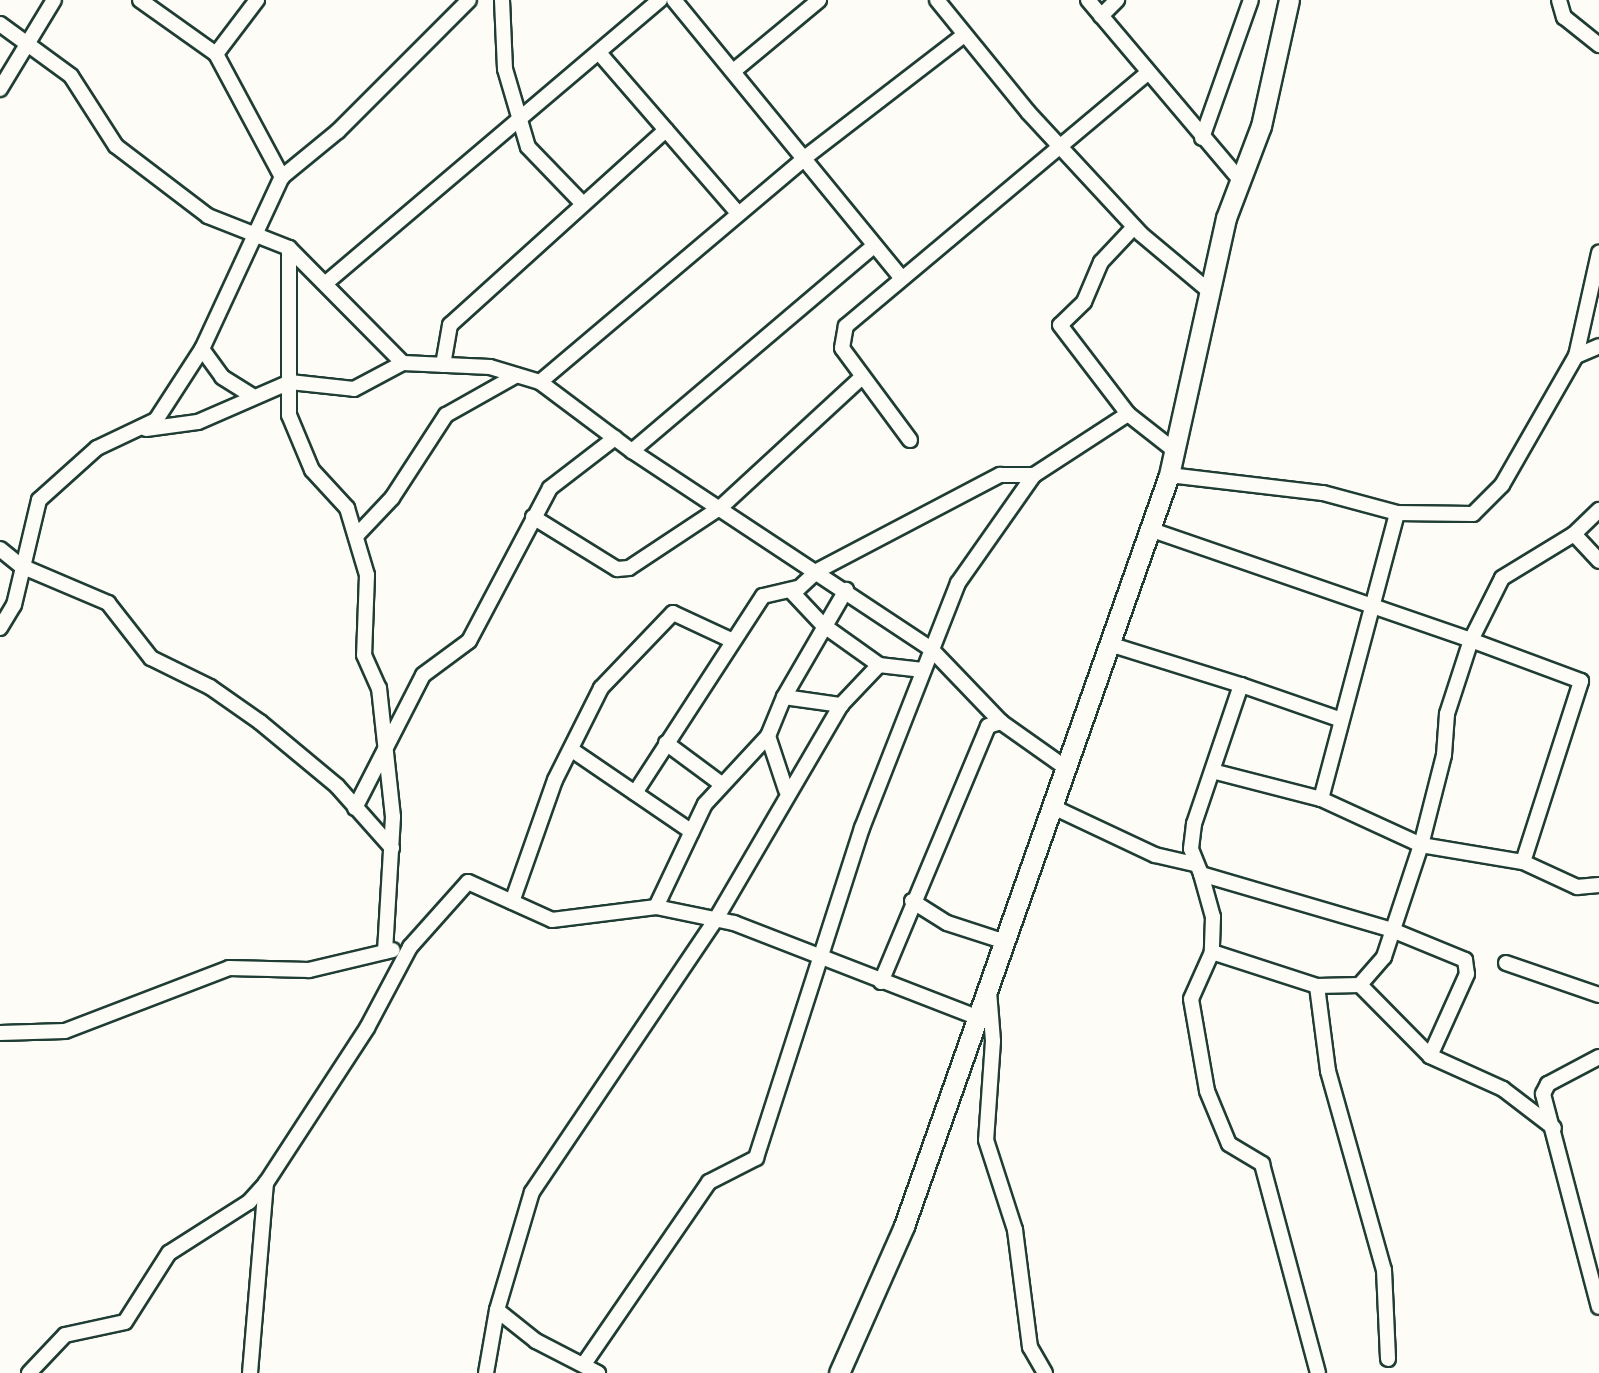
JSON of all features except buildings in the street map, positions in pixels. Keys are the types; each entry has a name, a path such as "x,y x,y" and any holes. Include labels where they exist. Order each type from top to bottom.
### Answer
{"street":[{"path":"0,89 30,45 54,0"},
{"path":"140,0 216,54 282,177"},
{"path":"216,54 257,0"},
{"path":"502,0 505,69 537,161 583,204"},
{"path":"326,283 601,55 660,0"},
{"path":"674,0 736,69 900,276"},
{"path":"736,69 803,5 819,0"},
{"path":"937,0 963,36 1134,227 1208,290"},
{"path":"1088,0 1240,180"},
{"path":"1101,16 1117,0"},
{"path":"1202,138 1251,0"},
{"path":"839,1373 905,1226 1169,475 1208,290 1240,180 1261,126 1289,0"},
{"path":"1559,0 1564,17 1599,45"},
{"path":"146,429 202,349 282,177 338,131 463,2"},
{"path":"0,24 71,76 116,146 182,201 289,248 403,363"},
{"path":"540,382 807,156 963,36"},
{"path":"601,55 738,213"},
{"path":"910,440 862,377 841,340 846,326 900,276 1148,73"},
{"path":"443,365 450,325 666,130"},
{"path":"1134,227 1101,262 1084,302 1060,325 1128,414 1175,450"},
{"path":"632,452 874,246"},
{"path":"289,248 290,382 297,438 312,470 347,508 358,534 369,604 364,655 379,688 387,753 392,848 385,952"},
{"path":"1169,475 1323,493 1397,513 1462,517 1492,499 1576,356 1599,253"},
{"path":"1576,356 1599,346"},
{"path":"202,349 222,377 251,395"},
{"path":"0,628 14,605 31,517 48,488 97,448 146,429 198,422 251,395 290,382 354,388 403,363 443,365 517,375 540,382 632,452 721,507 931,649 1001,722 1066,768"},
{"path":"358,534 392,498 446,415 517,375"},
{"path":"533,517 617,569 639,563 721,507 862,377"},
{"path":"584,1364 709,1182 753,1164 823,960 862,828 958,583 1034,475 1128,414"},
{"path":"355,808 387,753 423,675 469,641 533,517 558,480 615,439"},
{"path":"635,793 762,596 790,590 817,571 1000,475 1034,475"},
{"path":"1360,985 1384,957 1421,845 1444,755 1447,713 1471,640 1502,578 1574,534 1599,510"},
{"path":"1321,799 1339,719 1373,606 1397,513"},
{"path":"1149,529 1471,640 1581,681 1523,862"},
{"path":"1574,534 1599,561"},
{"path":"0,549 21,566 108,603 151,659 230,699 337,786 392,848"},
{"path":"790,590 823,625 878,665 923,670"},
{"path":"656,906 692,832 720,783 768,736 784,697 823,625 846,590"},
{"path":"512,902 572,750 601,688 665,618 679,612 733,642"},
{"path":"1109,645 1241,685 1339,719"},
{"path":"499,1373 494,1352 496,1310 532,1192 716,919 786,790 841,705 878,665"},
{"path":"1241,685 1216,772 1194,824 1197,869 1213,917 1212,952 1191,999 1207,1091 1229,1143 1262,1164 1318,1373"},
{"path":"784,697 841,705"},
{"path":"881,982 912,901 988,726 1001,722"},
{"path":"768,736 786,790"},
{"path":"666,743 720,783"},
{"path":"572,750 692,832"},
{"path":"1216,772 1321,799 1421,845 1523,862 1577,887 1599,885"},
{"path":"1052,807 1155,855 1392,930 1467,966 1430,1056"},
{"path":"29,1373 65,1335 125,1322 169,1253 266,1183 368,1028 410,947 468,882 552,920 656,906 716,919 979,1018"},
{"path":"912,901 947,923 1006,942"},
{"path":"0,1033 65,1031 229,968 309,970 410,947"},
{"path":"1212,952 1317,986 1360,985 1430,1056 1503,1089 1554,1128"},
{"path":"1506,964 1599,995"},
{"path":"1317,986 1328,1071 1384,1270 1388,1359"},
{"path":"989,991 993,1041 986,1140 1016,1230 1030,1347 1045,1373"},
{"path":"1599,1057 1548,1084 1544,1094 1599,1307"},
{"path":"250,1373 266,1183"},
{"path":"496,1310 536,1341 597,1373"},
{"path":"486,1373 494,1352"}]}
